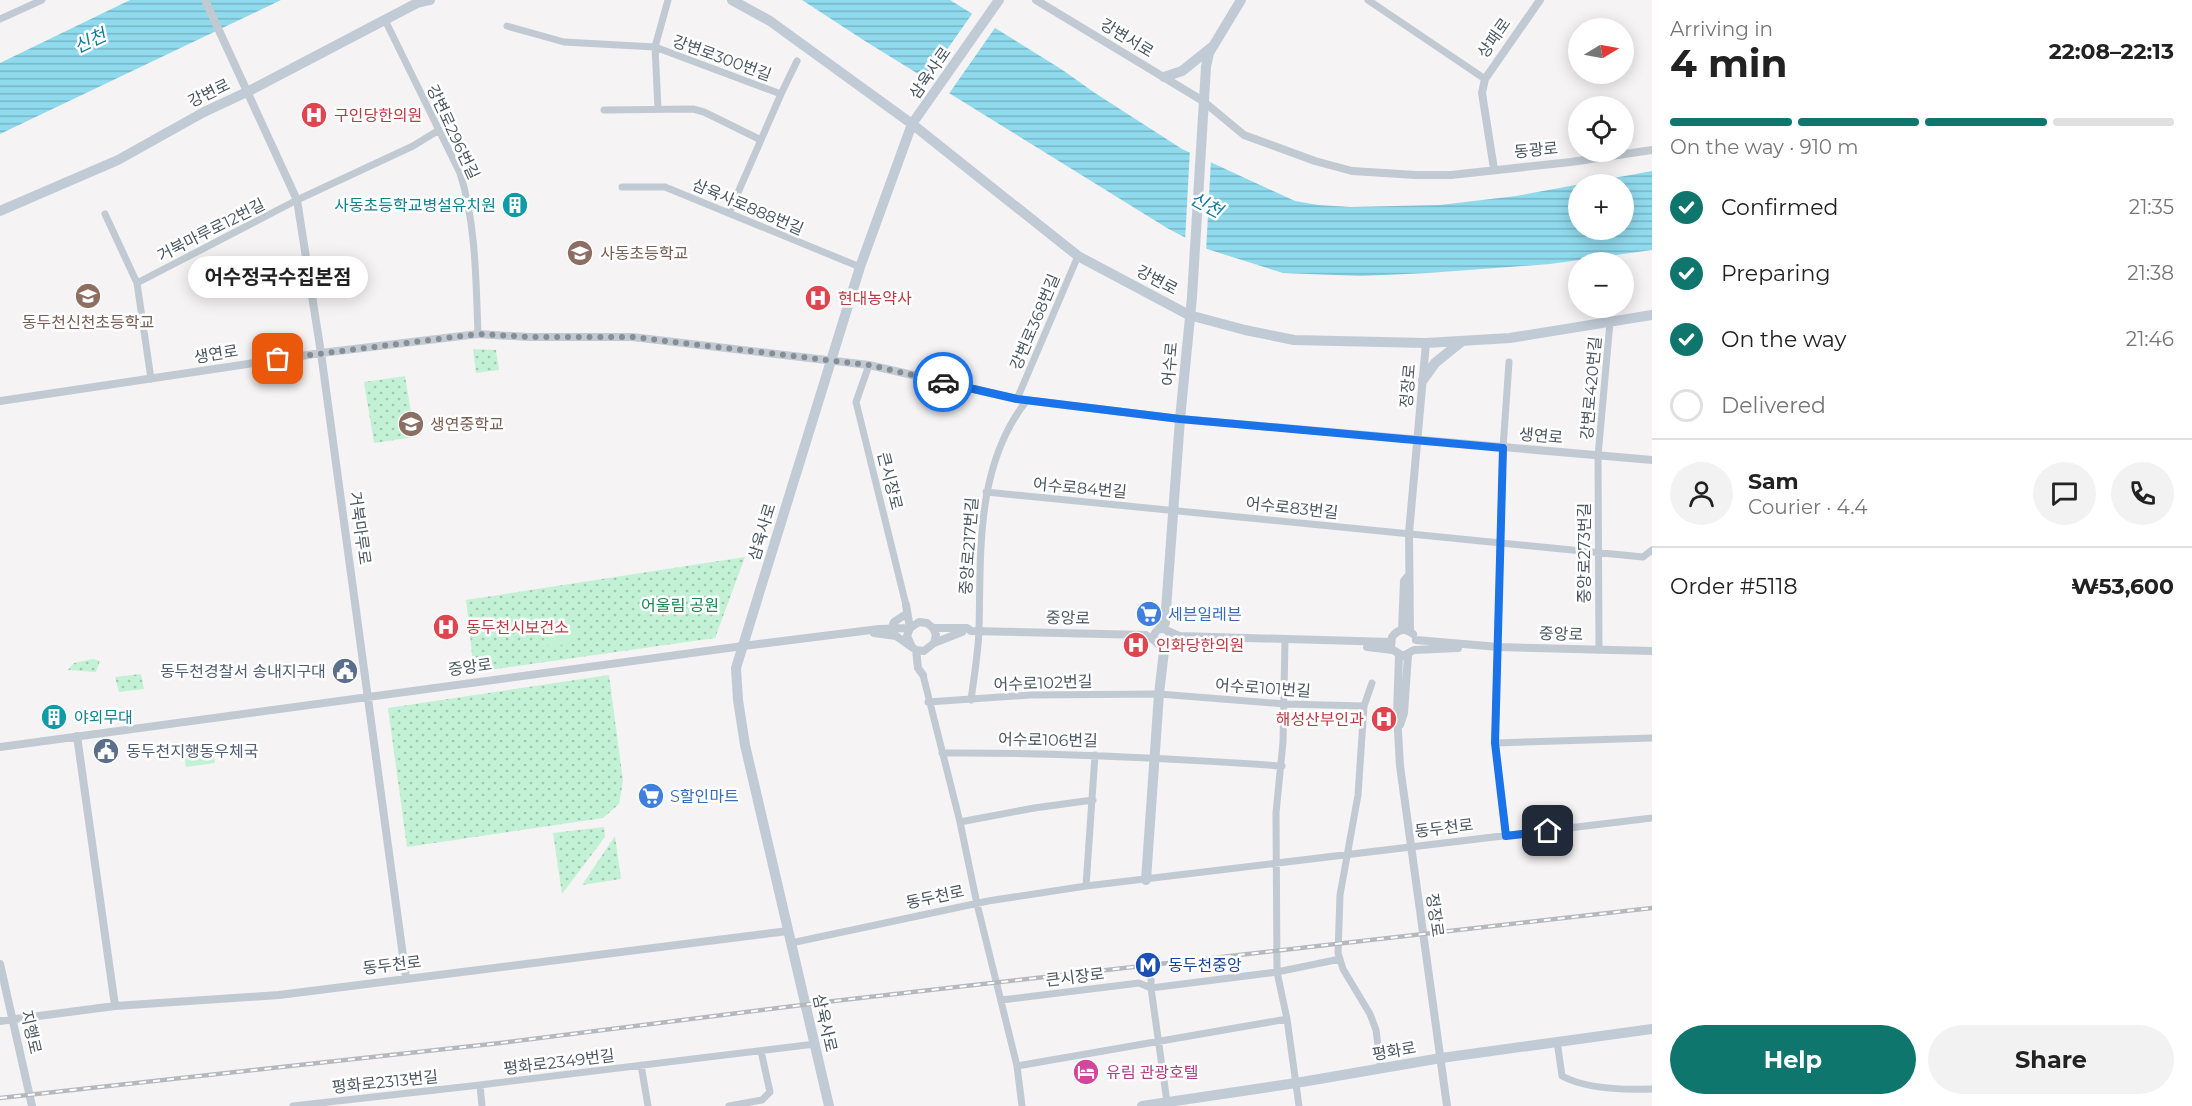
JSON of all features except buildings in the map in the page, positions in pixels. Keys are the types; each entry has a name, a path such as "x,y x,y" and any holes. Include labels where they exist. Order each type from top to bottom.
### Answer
{"main road":[{"name":"강변로","path":"0,211 118,160 204,112 249,91 417,3 430,0"},
{"name":"강변로","path":"732,0 770,21 912,124 1078,256 1189,315 1294,340 1426,343 1510,338 1652,315"},
{"name":"삼육사로","path":"829,1106 745,745 736,668 860,267 912,124 999,0"},
{"name":"어수로","path":"1146,880 1172,510 1192,297 1206,66 1209,53 1241,0"},
{"path":"1164,77 1182,71 1214,45"},
{"path":"1423,380 1435,363 1461,342"},
{"name":"평화로","path":"1144,1106 1441,1058 1652,1029"}],"street":[{"path":"0,19 42,0"},
{"name":"거북마루로","path":"205,0 249,91 297,200 321,353 406,978"},
{"name":"강변로300번길","path":"655,47 668,0"},
{"name":"강변서로","path":"1036,0 1203,101"},
{"path":"1368,0 1485,79"},
{"name":"상패로","path":"1494,169 1482,93 1485,79 1540,0"},
{"name":"강변로296번길","path":"385,20 460,173 466,194 476,284 478,334"},
{"name":"강변로300번길","path":"507,26 564,42 655,47 781,94"},
{"path":"655,47 658,109"},
{"path":"729,213 797,61"},
{"path":"1203,101 1244,135 1315,161 1352,171 1451,175 1494,169"},
{"path":"604,110 693,109 704,112 761,140"},
{"name":"거북마루로12번길","path":"136,283 297,200 413,146 439,130"},
{"name":"동광로","path":"1494,169 1571,162 1652,150"},
{"name":"삼육사로888번길","path":"622,187 665,187 860,267"},
{"path":"105,214 136,283 151,379"},
{"name":"강변로368번길","path":"1017,399 1078,256"},
{"name":"강변로420번길","path":"1598,456 1610,322"},
{"name":"생연로","path":"0,401 321,353 478,334 529,337 632,337 869,365 1017,399 1180,419 1652,460"},
{"name":"정장로","path":"1406,631 1410,588 1409,533 1426,343"},
{"path":"1506,836 1495,743 1503,448 1509,362"},
{"name":"큰시장로","path":"869,365 856,402 906,610"},
{"name":"중앙로217번길","path":"975,631 981,527 986,492 1014,416 1027,400"},
{"name":"중앙로273번길","path":"1598,456 1599,650"},
{"name":"어수로84번길","path":"986,492 1172,510"},
{"name":"어수로83번길","path":"1172,510 1643,557 1652,550"},
{"path":"906,610 911,617 933,628 936,635 934,643"},
{"path":"906,610 910,628 907,636 917,649 922,662 928,702 960,822 977,903 1017,1066 1022,1106"},
{"path":"891,628 894,621 906,610"},
{"path":"868,632 891,628 910,628 919,622"},
{"path":"933,628 967,628 975,631"},
{"path":"917,649 955,634 975,631"},
{"path":"971,700 975,631"},
{"name":"중앙로","path":"975,631 1285,640"},
{"path":"1401,650 1394,634 1406,631 1416,640 1470,645"},
{"path":"868,632 896,636 917,649"},
{"name":"중앙로","path":"0,747 742,645 868,632"},
{"path":"1299,1106 1287,1019 1277,972 1276,813 1282,766 1285,640 1338,642 1401,650 1455,648 1470,645"},
{"name":"정장로","path":"1416,640 1401,650 1404,712 1399,728 1400,766 1447,1106"},
{"name":"중앙로","path":"1470,645 1652,651"},
{"path":"1371,683 1364,706 1358,795 1340,895 1338,953 1343,969 1370,1014 1376,1030 1381,1069"},
{"name":"어수로102번길","path":"928,702 1030,695 1159,694"},
{"name":"어수로101번길","path":"1159,694 1285,704 1364,706"},
{"path":"77,736 115,1006"},
{"path":"1495,743 1652,738"},
{"name":"어수로106번길","path":"942,753 1034,752 1154,757"},
{"path":"1086,886 1095,755"},
{"path":"1154,757 1282,766"},
{"path":"960,822 1093,800"},
{"name":"동두천로","path":"791,943 977,903 1086,886 1652,818"},
{"name":"동두천로","path":"0,1021 115,1006 279,995 788,931"},
{"name":"큰시장로","path":"1001,1000 1139,983 1151,984 1277,972 1340,959"},
{"name":"지행로","path":"0,964 32,1106"},
{"path":"1151,984 1167,1102"},
{"path":"1017,1066 1287,1019"},
{"path":"1557,1041 1562,1076 1572,1081 1625,1090 1652,1089"},
{"name":"평화로2349번길","path":"480,1085 815,1044"},
{"path":"729,1106 762,1100 770,1092 761,1051"},
{"path":"641,1065 648,1106"},
{"path":"480,1085 482,1106"},
{"name":"평화로2313번길","path":"293,1106 480,1085"}],"green space":[{"path":"473,349 496,350 499,370 476,373"},
{"path":"405,376 415,437 374,443 364,382"},
{"name":"어울림 공원","path":"745,557 715,638 474,672 466,600"},
{"path":"569,618 579,634 552,651 542,636"},
{"path":"93,659 100,661 96,672 68,670 74,663"},
{"path":"141,674 144,689 119,692 115,677"},
{"path":"609,675 623,781 619,804 603,818 407,847 388,708"},
{"path":"213,745 215,763 186,767 183,749"},
{"path":"604,827 605,837 562,894 553,833"},
{"path":"615,836 621,879 582,885"}],"water":[{"name":"신천","path":"130,0 281,0 0,134 0,63"},
{"name":"신천","path":"802,0 950,0 1061,69 1182,149 1295,201 1351,207 1440,205 1516,196 1568,187 1568,240 1634,240 1634,174 1652,171 1652,250 1634,252 1568,252 1568,262 1550,264 1361,276 1283,273 1207,249 1167,228"}],"pier":[{"path":"974,11 997,25 948,95 925,81"},
{"path":"1190,149 1211,159 1206,252 1185,241"}],"railway":[{"path":"0,1098 500,1043 834,1001 1652,908"}],"way so far":[{"path":"278,359 478,334 529,337 632,337 869,365 943,382"}],"place":[{"name":"구인당한의원","path":"314,115"},
{"name":"사동초등학교병설유치원","path":"515,205"},
{"name":"사동초등학교","path":"580,253"},
{"name":"동두천신천초등학교","path":"88,296"},
{"name":"현대농약사","path":"818,298"},
{"name":"어수정국수집본점","path":"278,359"},
{"name":"생연중학교","path":"411,424"},
{"name":"세븐일레븐","path":"1149,614"},
{"name":"동두천시보건소","path":"446,627"},
{"name":"인화당한의원","path":"1136,645"},
{"name":"동두천경찰서 송내지구대","path":"345,671"},
{"name":"야외무대","path":"54,717"},
{"name":"해성산부인과","path":"1384,719"},
{"name":"동두천지행동우체국","path":"106,751"},
{"name":"S할인마트","path":"651,796"},
{"name":"동두천중앙","path":"1148,965"},
{"name":"유림 관광호텔","path":"1086,1072"}],"route":[{"path":"943,382 1017,399 1180,419 1503,448 1495,743 1506,836 1548,831"}]}
